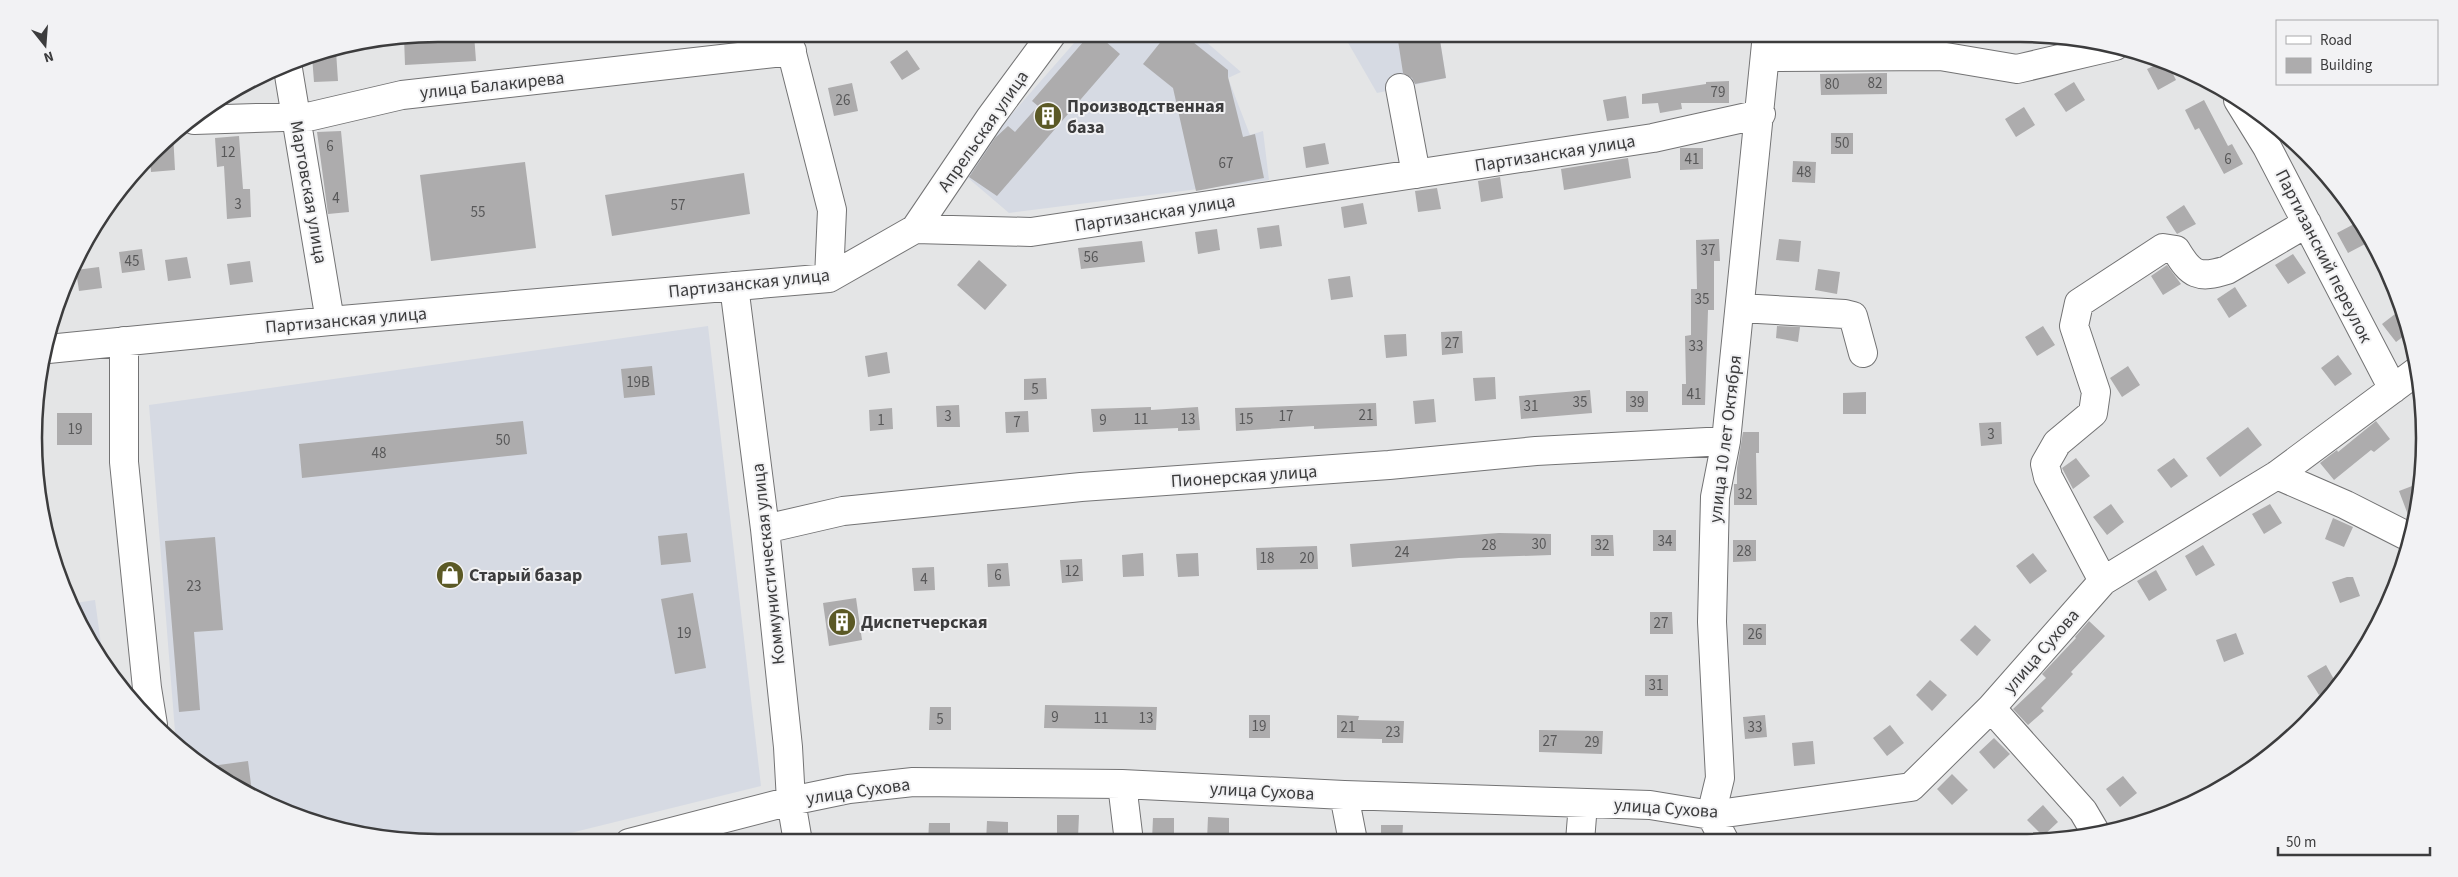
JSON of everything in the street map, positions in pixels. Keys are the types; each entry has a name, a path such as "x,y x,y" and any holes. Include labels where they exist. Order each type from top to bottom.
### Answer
{"street":[{"name":"улица Балакирева","path":"203,120 312,116 402,95 790,42"},
{"path":"790,42 832,210 829,278"},
{"name":"Апрельская улица","path":"915,229 990,118 1046,42"},
{"path":"1767,45 1940,56 2017,69 2097,50"},
{"name":"улица 10 лет Октября","path":"1711,815 1720,778 1712,622 1715,496 1726,441 1767,45"},
{"name":"Мартовская улица","path":"288,72 330,321"},
{"path":"1400,88 1416,174"},
{"name":"Партизанская улица","path":"53,348 330,321 829,278 915,229 1030,232 1653,138 1760,114"},
{"name":"Партизанский переулок","path":"2247,114 2268,147 2393,388"},
{"path":"2103,581 2048,477 2045,464 2057,443 2093,413 2096,392 2074,326 2079,303 2162,248 2176,250 2187,268 2200,276 2214,274 2226,270 2307,222"},
{"name":"Коммунистическая улица","path":"734,286 765,529 788,747 791,801 797,834"},
{"path":"1740,308 1853,316 1863,353"},
{"path":"124,341 124,462 149,709"},
{"name":"улица Сухова","path":"665,834 791,801 849,789 914,782 1122,784 1344,795 1650,805 1711,815 1911,787 1991,708 2103,581 2277,475 2410,376"},
{"name":"Пионерская улица","path":"765,529 843,511 1081,487 1388,465 1536,451 1726,441"},
{"path":"2277,475 2346,505 2404,534"},
{"path":"1991,708 2083,811 2093,828"},
{"path":"1122,784 1128,834"},
{"path":"1344,795 1352,834"},
{"path":"1581,834 1583,804"},
{"path":"1711,815 1721,834"}],"shaded area":[{"path":"1075,42 1206,42 1241,72 1228,78 1250,135 1263,131 1269,180 1009,213 961,172"},
{"path":"1348,42 1440,42 1446,78 1377,93"},
{"name":"Старый базар","path":"708,326 761,786 566,834 413,834 361,827 311,813 263,794 218,768 175,734 149,405"},
{"path":"95,600 101,645 83,614 78,603"}],"building":[{"path":"475,42 476,61 405,65 404,44"},
{"name":"Производственная база","path":"1083,42 1106,42 1120,54 997,196 969,177 995,138 1008,126 1015,132 1038,106 1032,101"},
{"name":"Производственная база","path":"1161,42 1193,42 1228,70 1228,77 1243,137 1255,134 1264,178 1196,191 1173,88 1143,64"},
{"path":"1398,42 1440,42 1446,78 1415,84 1412,78 1403,73"},
{"path":"907,50 920,69 902,80 890,62"},
{"path":"336,56 338,81 314,82 313,63"},
{"path":"2153,66 2171,73 2176,80 2158,90 2147,69"},
{"path":"1887,73 1887,94 1821,95 1820,74"},
{"path":"1729,81 1729,103 1681,103 1682,109 1660,113 1658,103 1642,104 1642,94 1706,84 1706,82"},
{"path":"2074,82 2085,100 2066,112 2054,94"},
{"path":"852,83 858,111 834,116 828,88"},
{"path":"1626,96 1629,118 1607,121 1603,100"},
{"path":"2204,100 2228,146 2232,144 2243,164 2224,174 2199,128 2195,130 2185,110"},
{"path":"2024,107 2035,125 2016,137 2005,119"},
{"path":"341,131 349,212 328,214 317,132"},
{"path":"1831,133 1853,133 1853,154 1831,154"},
{"path":"239,136 243,189 250,189 251,217 227,219 224,166 217,167 215,138"},
{"path":"1325,143 1329,164 1306,168 1303,147"},
{"path":"174,144 175,170 151,172 151,166"},
{"path":"1680,148 1703,148 1703,169 1680,170"},
{"path":"1628,158 1631,178 1564,190 1561,169"},
{"path":"1793,161 1816,162 1815,183 1792,182"},
{"path":"525,162 536,248 431,261 420,175"},
{"path":"744,173 750,214 612,236 605,195"},
{"path":"1500,177 1503,198 1481,202 1478,181"},
{"path":"1437,188 1441,209 1418,212 1415,191"},
{"path":"1363,203 1367,224 1344,228 1341,207"},
{"path":"2184,205 2196,224 2177,234 2166,217"},
{"path":"1279,225 1282,246 1260,249 1257,228"},
{"path":"2353,225 2364,245 2348,253 2337,233"},
{"path":"1217,229 1220,250 1198,254 1195,232"},
{"path":"1719,239 1720,261 1714,261 1714,310 1708,310 1705,405 1682,405 1682,384 1686,384 1685,336 1691,335 1691,289 1697,289 1696,240"},
{"path":"1779,239 1801,241 1799,262 1776,260"},
{"path":"1142,241 1145,262 1081,269 1078,248"},
{"path":"142,249 145,270 122,273 119,252"},
{"path":"2293,254 2306,273 2288,284 2275,265"},
{"path":"187,257 191,278 168,281 165,260"},
{"path":"979,260 1007,285 985,310 957,285"},
{"path":"250,261 253,282 230,285 227,264"},
{"path":"2167,265 2181,284 2163,295 2151,276"},
{"path":"99,267 102,288 79,291 77,277 80,269"},
{"path":"1818,269 1840,272 1837,294 1815,290"},
{"path":"1350,276 1353,297 1331,300 1328,279"},
{"path":"2235,287 2247,306 2229,318 2217,299"},
{"path":"2395,314 2402,337 2396,342 2382,324"},
{"path":"1777,326 1800,327 1798,342 1776,338"},
{"path":"2043,326 2055,345 2037,356 2025,337"},
{"path":"1462,331 1463,353 1442,355 1441,332"},
{"path":"1406,334 1407,356 1386,358 1384,335"},
{"path":"887,352 890,373 868,377 865,356"},
{"path":"2338,355 2352,374 2335,386 2321,368"},
{"path":"652,366 655,395 624,398 621,369"},
{"path":"2128,366 2140,385 2122,397 2110,378"},
{"path":"1495,377 1496,399 1475,401 1473,378"},
{"path":"1046,378 1047,399 1024,400 1024,379"},
{"path":"1590,390 1592,413 1521,419 1519,396"},
{"path":"1626,391 1648,391 1648,412 1626,412"},
{"path":"1866,392 1866,414 1843,414 1843,393"},
{"path":"1434,399 1436,422 1415,424 1413,401"},
{"path":"1376,403 1377,426 1314,429 1314,426 1236,431 1235,408"},
{"path":"959,405 960,427 937,427 936,406"},
{"path":"1151,407 1151,410 1198,407 1200,430 1178,431 1178,428 1093,432 1091,409"},
{"path":"892,408 893,429 870,431 869,410"},
{"path":"1028,411 1029,432 1006,433 1005,412"},
{"path":"57,413 92,413 92,445 57,445"},
{"path":"523,421 527,454 302,478 299,444"},
{"path":"2376,421 2390,439 2374,452 2371,450 2334,480 2320,463 2337,450 2338,452"},
{"path":"2001,422 2002,444 1981,446 1979,423"},
{"path":"2248,427 2262,445 2220,477 2206,458"},
{"path":"1743,432 1759,432 1759,453 1756,453 1757,505 1734,505 1734,484 1737,484 1737,468"},
{"path":"2076,458 2090,476 2073,489 2062,468"},
{"path":"2174,458 2188,476 2171,488 2157,470"},
{"path":"2412,486 2408,515 2399,491"},
{"path":"2111,504 2124,522 2107,535 2093,517"},
{"path":"2270,504 2282,523 2264,534 2252,514"},
{"path":"2333,518 2353,527 2344,547 2325,539"},
{"path":"1653,530 1676,530 1676,551 1653,551"},
{"path":"687,533 691,562 661,565 658,536"},
{"path":"1499,533 1551,534 1551,555 1459,558 1352,567 1350,544"},
{"path":"1591,535 1613,535 1614,556 1591,556"},
{"path":"215,537 223,630 194,632 200,710 179,712 165,541"},
{"path":"1733,540 1756,540 1756,561 1733,562"},
{"path":"2203,545 2215,565 2196,576 2185,556"},
{"path":"1317,546 1318,569 1257,570 1256,548"},
{"path":"1143,553 1144,576 1123,577 1122,555"},
{"path":"1198,553 1199,576 1178,577 1176,554"},
{"path":"2033,553 2047,571 2030,584 2016,566"},
{"path":"1082,559 1083,581 1062,583 1060,560"},
{"path":"1008,563 1010,586 988,587 987,564"},
{"path":"934,567 935,590 914,591 912,568"},
{"path":"2156,570 2167,590 2149,601 2137,581"},
{"path":"2353,577 2360,596 2340,603 2332,582"},
{"path":"693,593 706,668 675,674 661,599"},
{"name":"Диспетчерская","path":"856,598 862,640 829,646 823,603"},
{"path":"1650,612 1672,612 1673,634 1650,634"},
{"path":"2089,621 2105,636 2041,708 2044,711 2028,725 2013,709 2046,678 2042,674 2076,638"},
{"path":"1743,624 1766,624 1766,645 1743,645"},
{"path":"1975,625 1991,640 1977,656 1960,640"},
{"path":"2236,633 2244,654 2224,662 2216,640"},
{"path":"2326,665 2334,680 2319,695 2307,676"},
{"path":"1645,675 1668,675 1668,696 1645,696"},
{"path":"1930,680 1947,695 1932,711 1916,695"},
{"path":"1045,705 1157,707 1156,730 1044,728"},
{"path":"930,707 951,707 951,730 929,730"},
{"path":"1249,715 1270,715 1270,738 1249,738"},
{"path":"1337,715 1359,716 1358,720 1404,721 1403,743 1382,743 1382,739 1337,738"},
{"path":"1765,715 1767,737 1745,739 1743,717"},
{"path":"1890,725 1904,743 1887,756 1873,738"},
{"path":"1539,730 1603,731 1602,754 1539,752"},
{"path":"1994,738 2010,754 1994,769 1979,752"},
{"path":"1813,741 1815,764 1794,766 1792,743"},
{"path":"248,761 251,787 218,768 215,766"},
{"path":"1952,774 1968,790 1952,805 1937,789"},
{"path":"2123,776 2137,793 2120,807 2106,789"},
{"path":"2043,805 2058,822 2045,834 2041,834 2027,820"},
{"path":"1057,815 1079,815 1078,834 1057,834"},
{"path":"1208,817 1229,818 1229,834 1207,834"},
{"path":"1153,818 1174,818 1174,834 1152,834"},
{"path":"987,821 1008,822 1008,834 986,834"},
{"path":"929,823 950,823 950,834 928,834"},
{"path":"1381,825 1403,825 1402,834 1381,834"}],"place":[{"name":"Производственная база","path":"1048,116"},
{"name":"Старый базар","path":"450,575"},
{"name":"Диспетчерская","path":"842,622"}]}
